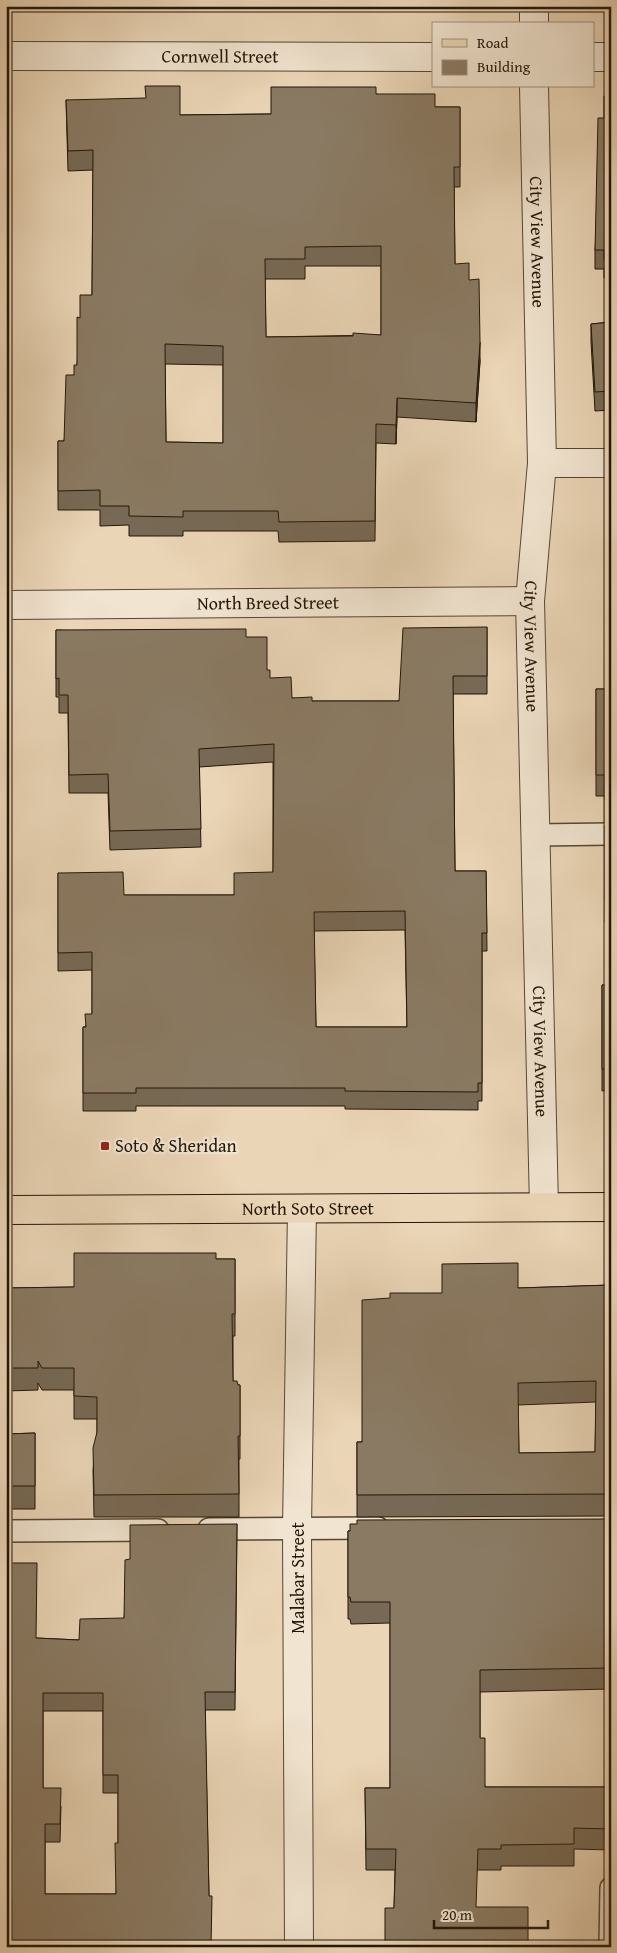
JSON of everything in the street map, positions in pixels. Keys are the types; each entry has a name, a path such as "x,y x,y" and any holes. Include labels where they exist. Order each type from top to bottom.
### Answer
{"main road":[{"name":"North Soto Street","path":"6,1210 611,1207"}],"street":[{"path":"534,6 534,22"},
{"name":"Cornwell Street","path":"6,56 432,57"},
{"path":"594,57 611,57"},
{"name":"City View Avenue","path":"534,88 542,463 530,601 544,1207"},
{"path":"542,463 611,463"},
{"name":"North Breed Street","path":"6,605 530,601"},
{"name":"Malabar Street","path":"300,1947 298,1528 302,1209"}],"lane":[{"path":"536,834 611,834"},
{"path":"6,1531 395,1528"},
{"path":"610,1947 611,1888"}],"building":[{"path":"145,86 180,86 180,115 271,114 271,87 376,87 376,94 435,94 435,107 460,107 460,167 454,167 455,264 469,263 469,280 479,279 480,342 476,403 397,398 396,425 376,424 375,521 279,522 278,511 183,511 183,517 129,516 129,506 100,506 100,490 58,491 58,441 64,441 66,375 74,375 74,365 77,365 77,317 80,318 80,295 92,295 93,150 68,151 66,100 146,98","holes":["381,246 381,335 353,333 353,336 266,337 265,259 305,259 305,247","165,344 223,346 223,443 166,442"]},
{"path":"604,96 611,96 611,259 604,259 604,250 595,250 598,118 604,118"},
{"path":"611,322 611,391 595,392 591,324"},
{"path":"609,504 611,504 611,610 609,610"},
{"path":"487,627 487,676 453,676 455,871 486,871 487,933 482,933 482,1083 478,1083 478,1092 345,1091 345,1088 136,1088 136,1093 83,1093 83,1027 86,1027 85,1014 92,1014 92,952 58,953 58,873 123,872 124,895 234,895 234,873 273,872 274,744 199,749 201,829 110,831 108,774 69,775 68,695 59,695 59,678 56,679 56,630 246,629 246,637 267,637 267,670 270,670 270,678 291,677 292,698 312,697 312,701 399,701 403,628","holes":["405,911 407,1027 316,1027 314,912"]},
{"path":"596,689 611,689 611,801 605,800 605,775 596,775"},
{"path":"611,824 611,901 605,900 605,825"},
{"path":"602,985 611,985 611,1069 602,1069"},
{"path":"74,1253 216,1253 216,1259 235,1259 235,1314 232,1314 233,1381 237,1381 238,1385 240,1385 240,1436 238,1436 239,1494 94,1495 93,1448 97,1432 97,1397 74,1396 74,1368 42,1368 38,1361 38,1368 6,1368 6,1288 74,1287"},
{"path":"518,1263 518,1288 611,1285 611,1494 357,1495 357,1442 362,1442 362,1300 390,1298 390,1293 442,1293 442,1264","holes":["596,1381 595,1452 519,1453 518,1383"]},
{"path":"35,1433 35,1486 6,1486 6,1434"},
{"path":"611,1519 611,1668 480,1670 480,1738 485,1738 485,1787 611,1787 611,1829 574,1828 574,1844 501,1845 501,1849 478,1849 476,1907 528,1907 528,1947 385,1947 385,1908 394,1908 396,1849 366,1849 365,1788 390,1788 390,1602 351,1602 350,1597 348,1597 348,1531 350,1531 350,1524 357,1524 357,1520"},
{"path":"237,1524 235,1692 205,1692 209,1896 212,1896 211,1947 12,1947 12,1899 6,1898 7,1563 37,1563 36,1638 79,1640 80,1619 124,1618 125,1560 130,1559 130,1525","holes":["43,1693 103,1693 103,1775 118,1775 118,1843 115,1843 116,1894 45,1894 45,1824 60,1824 61,1788 43,1788"]}],"place":[{"name":"Soto & Sheridan","path":"105,1146"}]}
